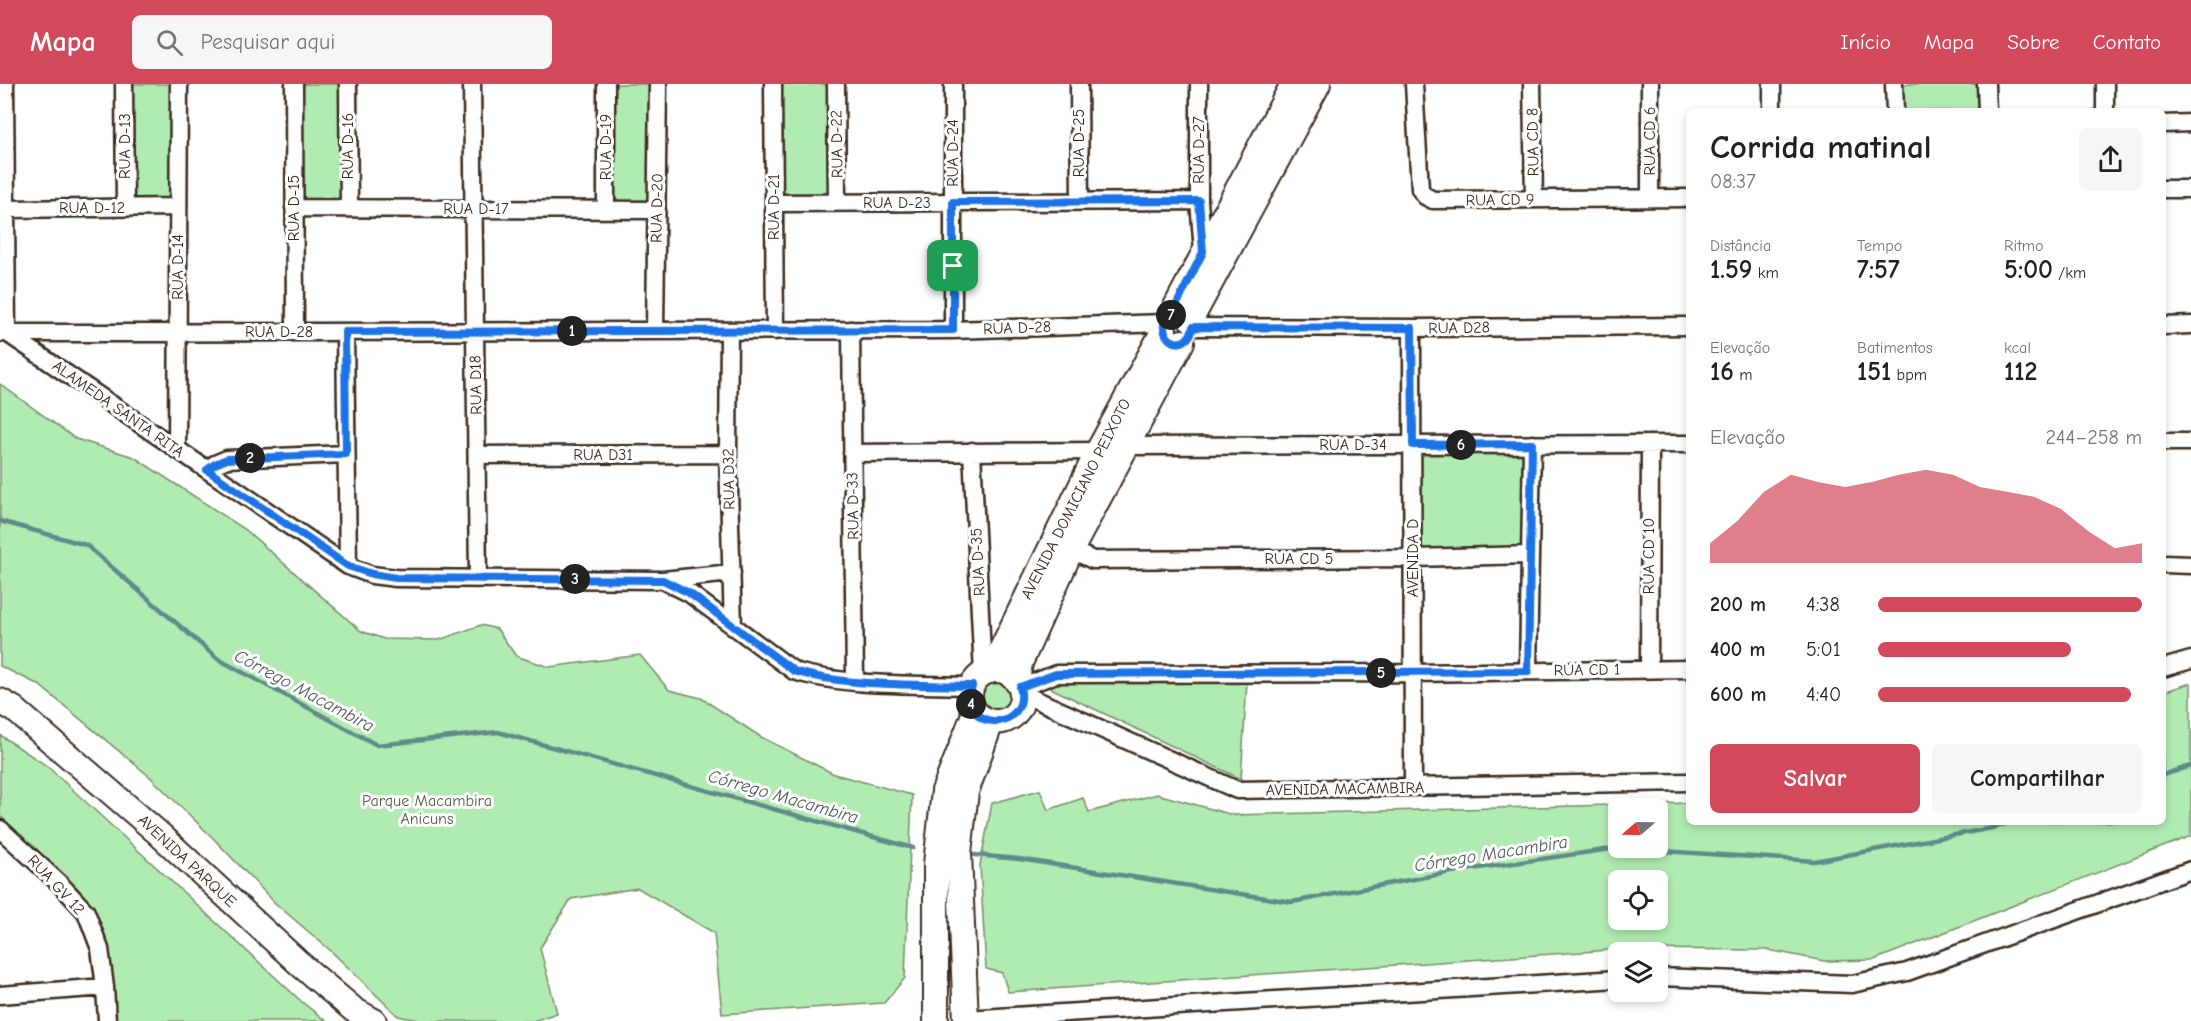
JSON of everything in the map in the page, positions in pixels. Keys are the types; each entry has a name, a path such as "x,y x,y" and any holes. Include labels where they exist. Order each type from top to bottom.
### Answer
{"main road":[{"name":"AVENIDA DOMICIANO PEIXOTO","path":"1020,688 1020,663 1071,550 1125,446 1178,326 1203,252 1293,84"},
{"name":"AVENIDA DOMICIANO PEIXOTO","path":"982,677 1098,451 1178,326 1318,84"},
{"path":"983,717 944,791 936,864 935,1021 965,1020 959,853 966,792 983,717 970,695 982,677 1001,671 1011,675 1020,688 1020,705 1013,715 1003,721 983,717"},
{"name":"AVENIDA PARQUE","path":"0,701 14,709 157,832 301,965 354,1010 374,1021"},
{"name":"AVENIDA PARQUE","path":"0,715 12,722 135,828 220,909 334,1010 351,1021"}],"street":[{"path":"3,333 6,209 5,84"},
{"name":"RUA D-13","path":"124,84 125,208"},
{"name":"RUA D-14","path":"177,450 179,84"},
{"name":"RUA D-15","path":"294,84 295,332"},
{"name":"RUA D-16","path":"348,84 348,208"},
{"name":"RUA D18","path":"472,84 478,578"},
{"name":"RUA D-19","path":"606,84 606,210"},
{"name":"RUA D-20","path":"656,331 658,84"},
{"name":"RUA D-21","path":"773,84 775,331"},
{"name":"RUA D-22","path":"836,84 837,203"},
{"name":"RUA D-24","path":"953,84 953,330"},
{"name":"RUA D-25","path":"1079,84 1080,202"},
{"name":"RUA D-27","path":"1199,84 1199,201 1203,252"},
{"name":"RUA CD 9","path":"1414,84 1420,189 1425,196 1433,200 1686,198"},
{"name":"RUA CD 8","path":"1532,84 1534,199"},
{"name":"RUA CD 6","path":"1650,84 1650,198"},
{"path":"1772,84 1772,108"},
{"path":"1894,84 1895,108"},
{"path":"1986,84 1987,108"},
{"path":"2105,84 2105,108"},
{"path":"2166,124 2191,123"},
{"path":"2166,189 2191,189"},
{"name":"RUA D-23","path":"774,203 1199,201"},
{"name":"RUA D-12","path":"6,209 178,207"},
{"name":"RUA D-17","path":"294,208 657,210"},
{"path":"2166,326 2191,325"},
{"name":"RUA D28","path":"1178,326 1412,328 1686,326"},
{"name":"RUA D-28","path":"3,333 953,330 1178,326"},
{"name":"AVENIDA D","path":"1412,328 1413,787"},
{"name":"RUA D-33","path":"851,330 855,681"},
{"name":"RUA D32","path":"729,331 728,454 733,627"},
{"path":"345,332 348,566"},
{"name":"ALAMEDA SANTA RITA","path":"3,333 348,566 372,574 396,578 663,580 689,593 794,671 814,677 855,681 982,677"},
{"path":"2166,442 2191,442"},
{"path":"1528,671 1532,444"},
{"name":"RUA CD 10","path":"1649,669 1650,444"},
{"name":"RUA D-34","path":"1125,446 1686,444"},
{"name":"RUA D-35","path":"972,451 982,677"},
{"path":"852,453 1098,451"},
{"path":"207,470 227,459 346,454"},
{"name":"RUA D31","path":"477,455 728,454"},
{"name":"RUA CD 5","path":"1071,550 1093,560 1530,555"},
{"path":"2166,564 2191,566"},
{"path":"663,580 732,573"},
{"path":"2166,667 2191,660"},
{"name":"RUA CD 1","path":"1020,688 1056,674 1413,673 1686,669"},
{"name":"AVENIDA MACAMBIRA","path":"1020,688 1237,790 1686,782"},
{"name":"RUA GV 12","path":"0,829 59,883 86,912 100,949 105,987 106,1021"},
{"path":"1668,977 1852,984 1906,972 2191,870"},
{"path":"965,1020 1608,981"},
{"path":"0,995 105,987"}],"green space":[{"path":"127,84 176,84 176,201 127,203"},
{"path":"296,84 346,84 346,204 299,204"},
{"path":"609,84 656,84 653,206 608,206"},
{"path":"778,84 829,84 830,198 778,199"},
{"path":"1903,84 1977,84 1977,108 1903,108"},
{"name":"Parque Macambira Anicuns","path":"0,384 76,439 134,457 246,530 361,631 384,639 439,640 481,625 497,629 516,656 549,667 640,655 669,690 701,698 761,737 834,774 912,795 905,978 884,1003 722,1014 714,933 638,888 571,899 540,948 557,1013 533,1021 423,1021 398,1016 331,951 275,903 149,776 39,685 0,666"},
{"path":"1526,451 1526,551 1417,553 1418,453"},
{"path":"995,678 1008,683 1013,696 1008,709 995,714 982,709 977,696 982,683"},
{"path":"1247,681 1241,779 1040,683"},
{"path":"2191,683 2191,836 1874,960 1824,961 1768,950 1668,949 1668,942 1608,942 1608,950 1008,992 1002,973 986,969 980,865 992,803 1040,790 1048,810 1083,798 1089,812 1157,794 1233,815 1608,805 1608,858 1668,858 1668,804 1686,803 1686,825 2166,825 2166,691"},
{"path":"0,735 47,766 302,1002 326,1021 115,1021 111,974 88,904 79,890 0,816"}],"waterway":[{"name":"Córrego Macambira","path":"0,521 86,545 218,659 377,745 498,732 913,848"},
{"name":"Córrego Macambira","path":"2166,774 2191,766"},
{"name":"Córrego Macambira","path":"975,855 1019,859 1292,902 1451,872 1618,848 1815,861 2002,825"}],"route":[{"path":"1199,201 1203,252 1172,314 1164,323 1168,339 1182,342 1190,337 1193,327 1412,328 1413,445 1532,444 1528,671 1056,674 1020,687 1020,705 1013,715 1003,721 991,722 975,712 971,704 972,686 855,681 814,677 794,671 689,593 663,580 396,578 372,574 348,566 207,470 227,459 346,454 345,332 953,330 953,266 953,202 1199,201"}]}
